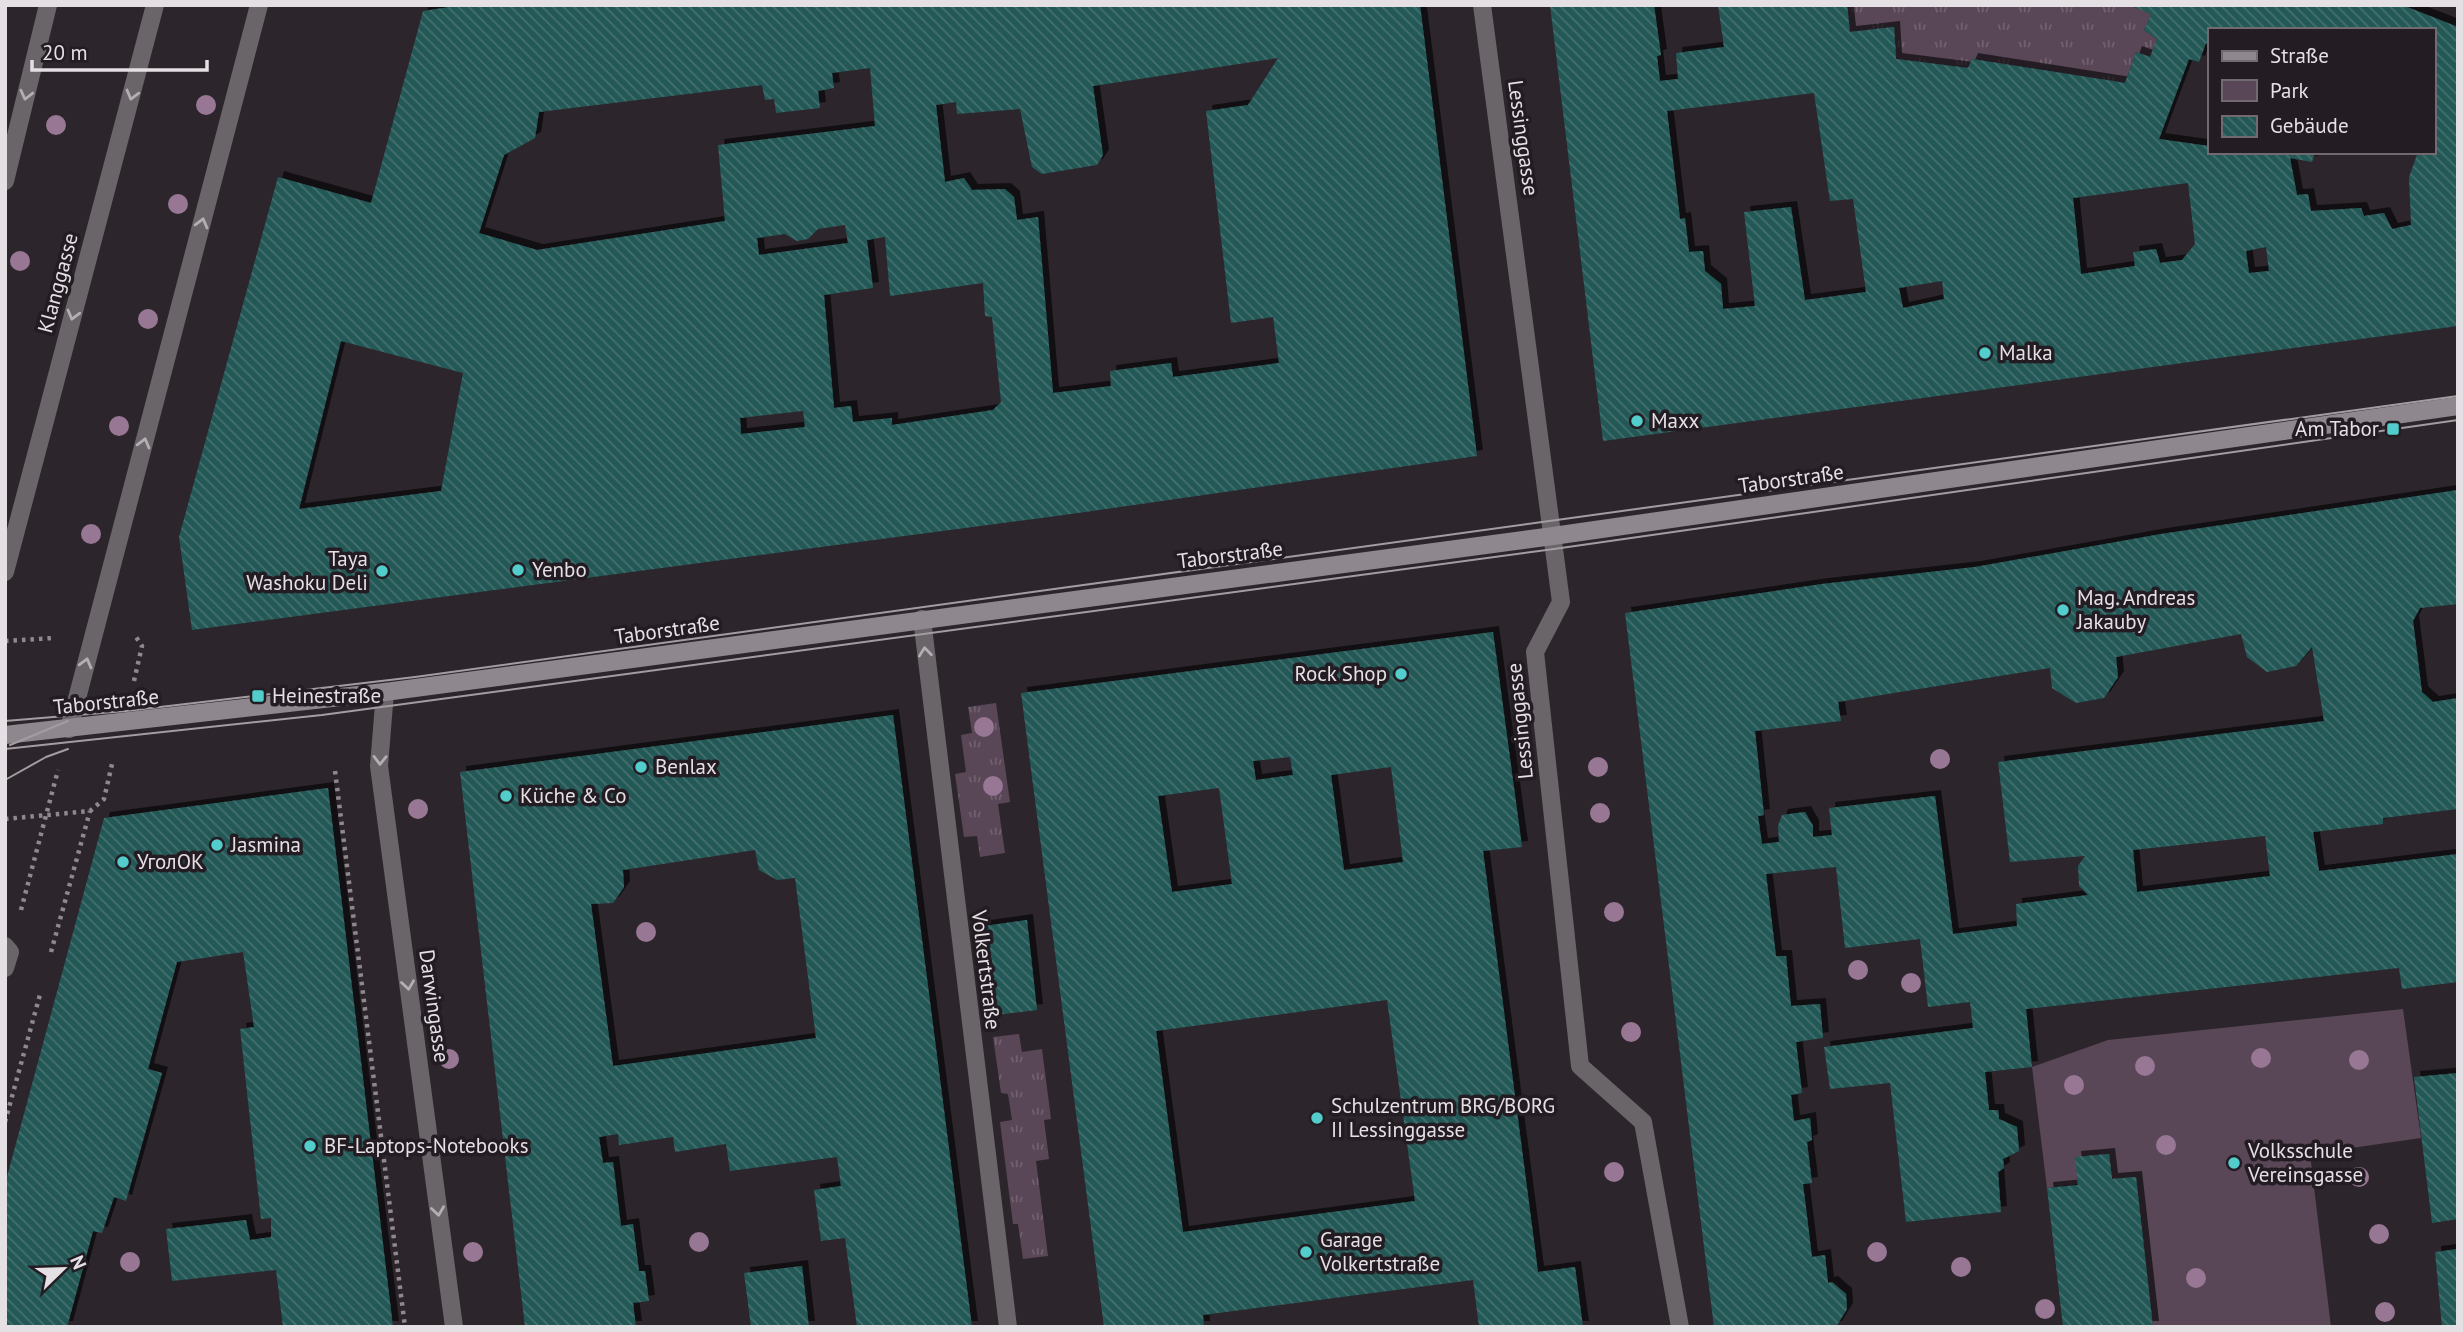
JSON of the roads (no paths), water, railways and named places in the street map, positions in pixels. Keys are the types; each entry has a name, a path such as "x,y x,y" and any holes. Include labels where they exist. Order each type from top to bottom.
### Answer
{"main road":[{"name":"Taborstraße","path":"5,735 385,692 1553,536 2458,406"}],"street":[{"path":"5,181 48,5"},
{"name":"Klanggasse","path":"5,572 155,5"},
{"path":"69,729 259,5"},
{"name":"Lessinggasse","path":"1482,5 1561,602 1535,652 1580,1066 1643,1122 1680,1327"},
{"name":"Volkertstraße","path":"922,619 928,686 1008,1327"},
{"name":"Darwingasse","path":"385,692 379,766 454,1327"}],"tram line":[{"path":"5,721 126,711 415,677 2458,396"},
{"path":"5,749 322,715 1554,549 2458,420"},
{"path":"10,745 68,721"},
{"path":"5,780 46,757 68,749"}],"place":[{"name":"Malka","path":"1985,353"},
{"name":"Maxx","path":"1637,421"},
{"name":"Am Tabor","path":"2393,429"},
{"name":"Yenbo","path":"518,570"},
{"name":"Taya Washoku Deli","path":"382,571"},
{"name":"Mag. Andreas Jakauby","path":"2063,610"},
{"name":"Rock Shop","path":"1401,674"},
{"name":"Heinestraße","path":"258,696"},
{"name":"Benlax","path":"641,767"},
{"name":"Küche & Co","path":"506,796"},
{"name":"Jasmina","path":"217,845"},
{"name":"УголОК","path":"123,862"},
{"name":"Schulzentrum BRG/BORG II Lessinggasse","path":"1317,1118"},
{"name":"BF-Laptops-Notebooks","path":"310,1146"},
{"name":"Volksschule Vereinsgasse","path":"2234,1163"},
{"name":"Garage Volkertstraße","path":"1306,1252"}]}
